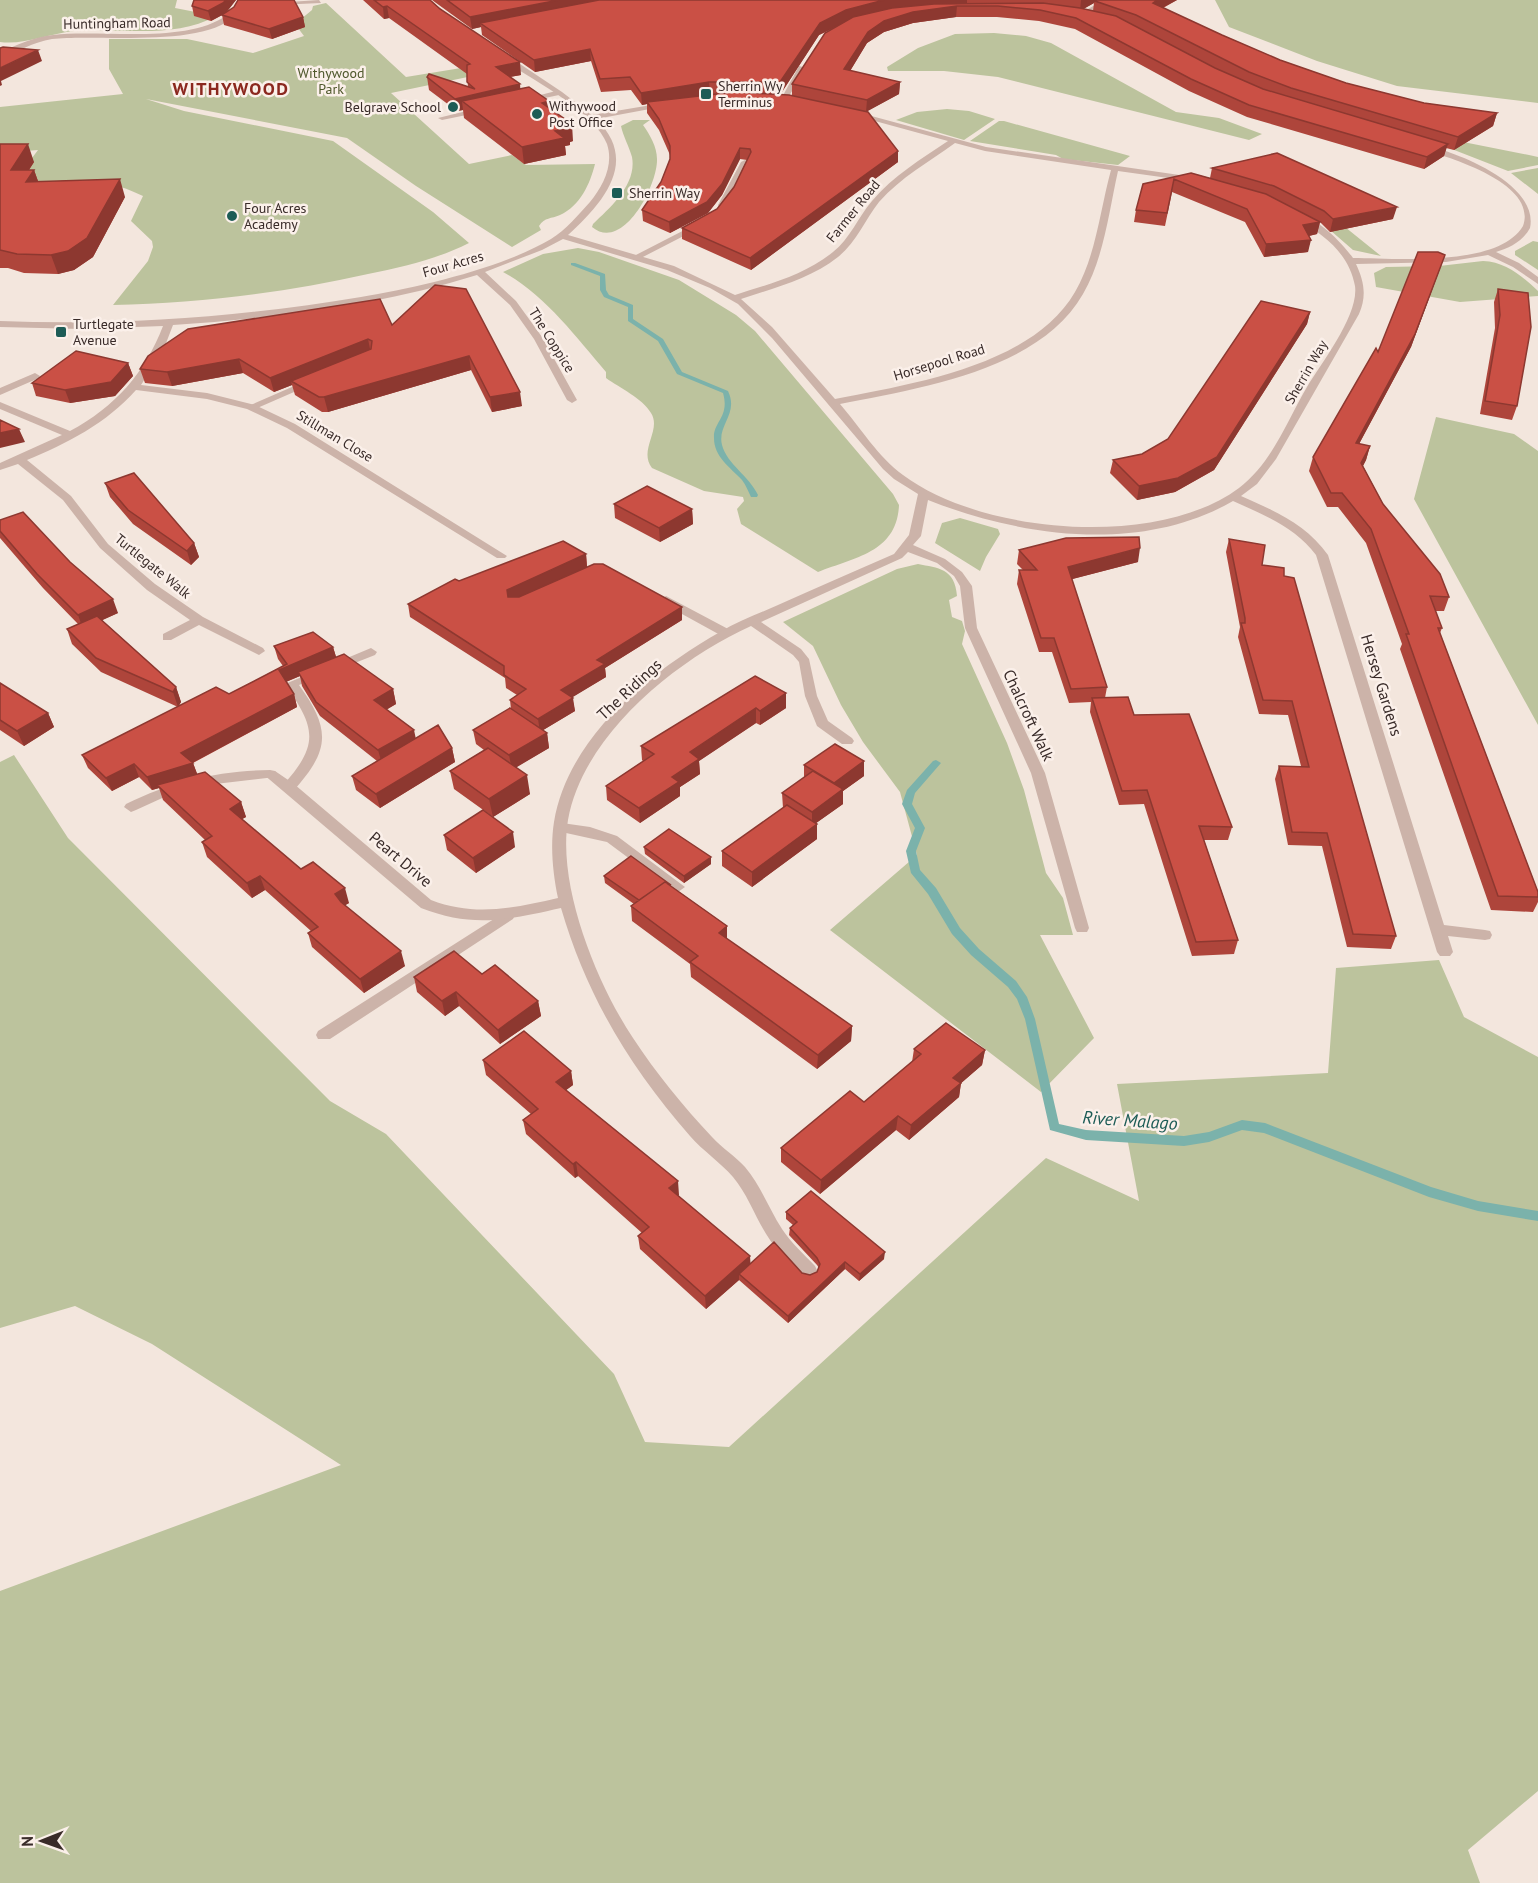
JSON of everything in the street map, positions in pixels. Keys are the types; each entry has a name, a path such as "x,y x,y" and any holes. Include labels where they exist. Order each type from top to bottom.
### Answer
{"street":[{"path":"1100,18 1078,13 1109,0"},
{"path":"241,2 251,3"},
{"name":"Huntingham Road","path":"0,56 11,50 54,36 168,34 202,29 218,22 241,2"},
{"path":"272,3 319,2"},
{"path":"0,49 11,50"},
{"name":"Four Acres","path":"0,324 169,323 291,311 356,301 438,284 479,272 544,246 561,236 604,192 612,170 613,152 607,136 590,118 495,51"},
{"path":"783,99 806,62"},
{"path":"510,103 556,93"},
{"path":"590,118 675,103"},
{"path":"442,118 488,108"},
{"path":"842,110 952,142 1047,160 1207,182"},
{"name":"Farmer Road","path":"734,298 805,273 835,255 846,244 869,209 887,189 952,142"},
{"path":"1352,261 1455,258 1504,247 1525,232 1532,214 1520,190 1499,174 1463,158 1417,146"},
{"path":"636,257 715,214 728,197 746,162"},
{"name":"Horsepool Road","path":"833,402 949,376 993,361 1038,335 1062,314 1084,281 1116,168"},
{"name":"Sherrin Way","path":"561,236 684,273 734,298 761,318 896,475 924,494 997,520 1049,529 1085,530 1165,524 1208,511 1243,491 1272,457 1353,318 1360,302 1361,289 1352,261 1323,232 1292,213"},
{"path":"1489,252 1516,265 1538,280"},
{"name":"The Coppice","path":"479,272 513,303 539,339 572,400"},
{"path":"0,466 71,435 100,417 136,387 151,368 162,347 169,323"},
{"path":"0,392 35,376"},
{"path":"251,407 326,376"},
{"name":"Stillman Close","path":"136,387 207,396 251,407 291,426 501,556"},
{"path":"0,405 71,435"},
{"name":"Turtlegate Walk","path":"19,459 67,498 104,546 151,587 199,620 258,651"},
{"path":"907,547 920,520 924,494"},
{"name":"Hersey Gardens","path":"1233,497 1278,516 1296,527 1313,541 1322,555 1445,952"},
{"name":"The Ridings","path":"809,1272 777,1237 739,1172 709,1145 628,1044 577,939 566,902 560,862 562,828 566,802 577,776 599,741 625,710 699,648 726,633 898,556 907,547"},
{"name":"Chalcroft Walk","path":"907,547 941,561 958,574 966,586 971,628 1038,774 1082,928"},
{"path":"652,592 726,633"},
{"path":"167,637 199,620"},
{"path":"752,621 801,657 808,675 811,696 822,723 847,741"},
{"path":"289,787 304,771 316,746 317,725 311,709 291,684 371,652"},
{"name":"Peart Drive","path":"131,807 154,795 220,775 270,774 289,787 426,904 447,914 466,918 508,915 566,902"},
{"path":"562,828 612,838 678,887"},
{"path":"324,1035 508,915"},
{"path":"1438,930 1485,935"}],"green space":[{"path":"0,0 177,0 175,8 216,16 182,28 146,31 73,31 9,43 0,42"},
{"path":"1215,0 1538,0 1538,103 1397,86 1317,61 1229,27"},
{"name":"Withywood Park","path":"326,3 406,77 498,62 506,69 391,93 469,164 512,155 526,165 595,164 587,187 579,200 567,211 544,221 539,226 541,230 512,247 416,186 347,138 146,99 184,111 333,141 433,212 469,243 445,254 407,265 305,287 177,302 113,305 148,261 153,247 152,241 131,221 143,196 110,184 84,180 75,180 70,187 17,188 29,162 38,150 0,153 0,107 123,94 109,69 109,39 187,39 253,53 304,36 295,24 312,10 313,6"},
{"path":"994,33 1026,36 1051,43 1176,112 1219,118 1262,134 1249,140 998,77 944,71 888,71 887,67 918,48 955,34"},
{"path":"947,109 969,111 995,119 964,140 896,120 917,112"},
{"path":"633,120 650,120 643,125 656,150 656,170 645,199 636,212 626,224 615,231 604,233 592,227 621,194 631,176 632,157 621,126"},
{"path":"999,121 1130,156 1118,165 1063,159 1056,155 970,141"},
{"path":"1423,134 1538,157 1538,165 1508,171 1444,146"},
{"path":"1538,168 1538,194 1511,173"},
{"path":"1345,227 1381,256 1353,250 1330,230"},
{"path":"1533,241 1538,242 1538,270 1515,255 1515,251"},
{"path":"578,248 599,252 679,280 736,315 755,331 893,494 899,505 897,521 883,543 860,557 818,572 741,524 737,509 744,501 743,497 704,491 652,468 647,454 654,426 651,413 636,398 606,378 606,372 546,304 503,272 543,254"},
{"path":"1483,261 1499,264 1513,271 1538,291 1538,296 1460,302 1376,287 1374,273 1386,267 1439,266"},
{"path":"1436,417 1514,434 1538,451 1538,725 1414,499"},
{"path":"960,518 998,529 1000,534 980,571 935,543 942,523"},
{"path":"918,564 944,571 956,587 957,596 949,600 952,617 962,621 965,631 962,644 1007,743 1024,790 1046,873 1063,898 1073,935 1040,935 1094,1038 1041,1092 830,930 917,855 900,792 863,742 841,705 813,646 783,622 897,569"},
{"path":"14,755 68,838 330,1101 386,1134 614,1374 645,1442 729,1447 1046,1158 1139,1201 1117,1084 1328,1073 1336,968 1439,960 1464,1017 1538,1057 1538,1791 1468,1850 1480,1883 0,1883 0,1591 341,1465 152,1344 75,1306 0,1328 0,762"}],"building":[{"path":"194,0 226,0 208,11 192,6"},
{"path":"238,0 294,0 303,17 269,29 222,15 234,7"},
{"path":"374,0 430,0 520,62 496,67 520,84 455,99 427,77 429,74 475,89 467,82 467,65 470,64 387,6 383,7"},
{"path":"447,0 559,0 470,17"},
{"path":"599,0 884,0 846,10 820,23 780,82 709,82 641,93 630,77 600,79 590,49 534,60 480,23"},
{"path":"1157,0 1153,3 1222,35 1280,60 1346,83 1424,103 1497,113 1458,137 1291,88 1249,72 1136,15 1095,1"},
{"path":"1043,3 1116,16 1215,68 1263,89 1448,144 1427,157 1249,105 1191,79 1076,18 1040,10 998,6 957,6 913,12 884,21 868,32 844,69 900,82 867,100 792,84 825,33 853,17 892,8 934,4"},
{"path":"0,48 38,50 0,68"},
{"path":"529,87 549,101 542,103 572,124 565,126 569,128 555,131 564,138 522,147 462,101"},
{"path":"734,92 789,95 868,112 898,151 750,258 682,228 717,209 734,187 751,152 750,149 740,148 722,184 707,202 669,222 642,210 661,182 670,159 670,146 659,119 647,102"},
{"path":"0,144 28,144 11,170 34,170 26,182 120,179 87,238 68,251 51,255 17,254 0,250"},
{"path":"1277,153 1397,207 1333,219 1324,211 1274,186 1212,168"},
{"path":"1191,173 1266,194 1320,222 1303,225 1311,240 1266,244 1247,209 1174,179 1167,213 1136,210 1143,184"},
{"path":"1418,252 1438,252 1445,255 1415,334 1356,443 1370,446 1361,463 1383,504 1440,574 1449,597 1430,596 1442,628 1438,628 1538,897 1498,896 1371,529 1342,493 1331,493 1313,457 1376,348 1378,352"},
{"path":"435,285 466,289 520,392 490,397 469,356 324,397 319,397 291,381 371,349 372,341 368,339 270,378 239,359 167,372 140,369 148,356 188,329 380,299 392,325"},
{"path":"1498,289 1528,293 1531,327 1517,406 1485,401 1500,315"},
{"path":"1261,301 1310,312 1217,457 1178,478 1139,486 1113,460 1142,454 1168,439"},
{"path":"76,351 128,363 111,382 65,390 32,383"},
{"path":"0,420 19,429 0,433"},
{"path":"134,473 194,543 187,551 128,510 105,483"},
{"path":"647,486 692,509 659,528 614,504"},
{"path":"23,512 70,562 113,599 78,615 37,574 0,531 0,520"},
{"path":"1139,537 1140,548 1068,567 1107,687 1071,689 1054,638 1041,638 1019,570 1037,570 1019,550 1066,538"},
{"path":"1229,539 1265,545 1262,565 1284,568 1284,576 1294,578 1396,936 1353,934 1327,833 1292,832 1279,766 1309,767 1292,701 1263,700 1241,623 1245,623 1245,618"},
{"path":"563,541 586,554 507,590 508,597 519,597 594,564 603,564 682,607 597,660 605,664 561,690 573,698 538,719 510,700 526,689 504,675 504,666 408,604 455,579 459,581"},
{"path":"97,616 176,687 173,692 96,658 67,629"},
{"path":"313,632 333,647 279,670 294,694 181,753 193,763 147,777 134,764 106,778 82,755 216,687 229,694 287,664 274,646"},
{"path":"344,654 393,689 374,700 414,730 378,750 316,702 298,672"},
{"path":"755,676 786,693 760,711 756,708 690,752 699,759 672,777 679,782 639,808 606,786 654,754 641,746"},
{"path":"0,683 48,713 17,731 0,720"},
{"path":"1128,697 1134,715 1189,714 1232,827 1199,826 1238,940 1196,942 1147,790 1122,791 1092,698"},
{"path":"510,708 547,733 509,755 473,730"},
{"path":"438,725 452,748 376,794 352,776"},
{"path":"835,744 864,761 834,783 804,765"},
{"path":"488,748 527,775 489,799 450,771"},
{"path":"813,771 843,789 812,812 782,793"},
{"path":"205,772 241,802 230,809 301,869 313,862 345,888 335,894 341,902 401,951 360,979 308,933 318,927 260,876 247,883 202,842 212,836 157,785"},
{"path":"787,805 817,824 752,872 722,851"},
{"path":"483,810 513,832 473,858 444,835"},
{"path":"669,829 711,857 684,876 644,847"},
{"path":"631,856 671,885 665,882 639,900 604,876"},
{"path":"665,882 727,926 719,933 852,1026 818,1055 690,962 698,956 631,906"},
{"path":"454,951 482,974 495,965 538,1001 498,1030 456,992 442,1001 414,977"},
{"path":"946,1023 985,1050 953,1078 961,1083 911,1125 898,1116 821,1180 781,1148 850,1091 864,1102 921,1054 914,1049"},
{"path":"524,1031 571,1071 556,1082 678,1181 669,1188 750,1256 705,1296 638,1236 649,1227 576,1162 573,1164 523,1120 538,1109 483,1060"},
{"path":"811,1191 885,1252 860,1274 845,1262 788,1316 739,1274 774,1242 802,1273 810,1275 817,1272 820,1264 817,1258 790,1228 797,1222 786,1212"}],"waterway":[{"name":"River Malago","path":"573,264 603,275 603,290 606,296 631,306 630,320 661,340 679,373 726,392 729,404 725,420 717,435 719,446 722,454 745,479 754,495"},
{"name":"River Malago","path":"936,763 910,792 907,804 920,828 911,851 915,871 932,891 956,931 975,952 1012,984 1022,997 1030,1019 1054,1127 1086,1135 1184,1141 1209,1137 1242,1125 1265,1128 1429,1192 1478,1206 1538,1216"}],"place":[{"name":"Sherrin Wy Terminus","path":"706,94"},
{"name":"Belgrave School","path":"453,107"},
{"name":"Withywood Post Office","path":"537,114"},
{"name":"Sherrin Way","path":"617,193"},
{"name":"Four Acres Academy","path":"232,216"},
{"name":"Turtlegate Avenue","path":"61,332"}],"district":[{"name":"WITHYWOOD","path":"231,88"}]}
